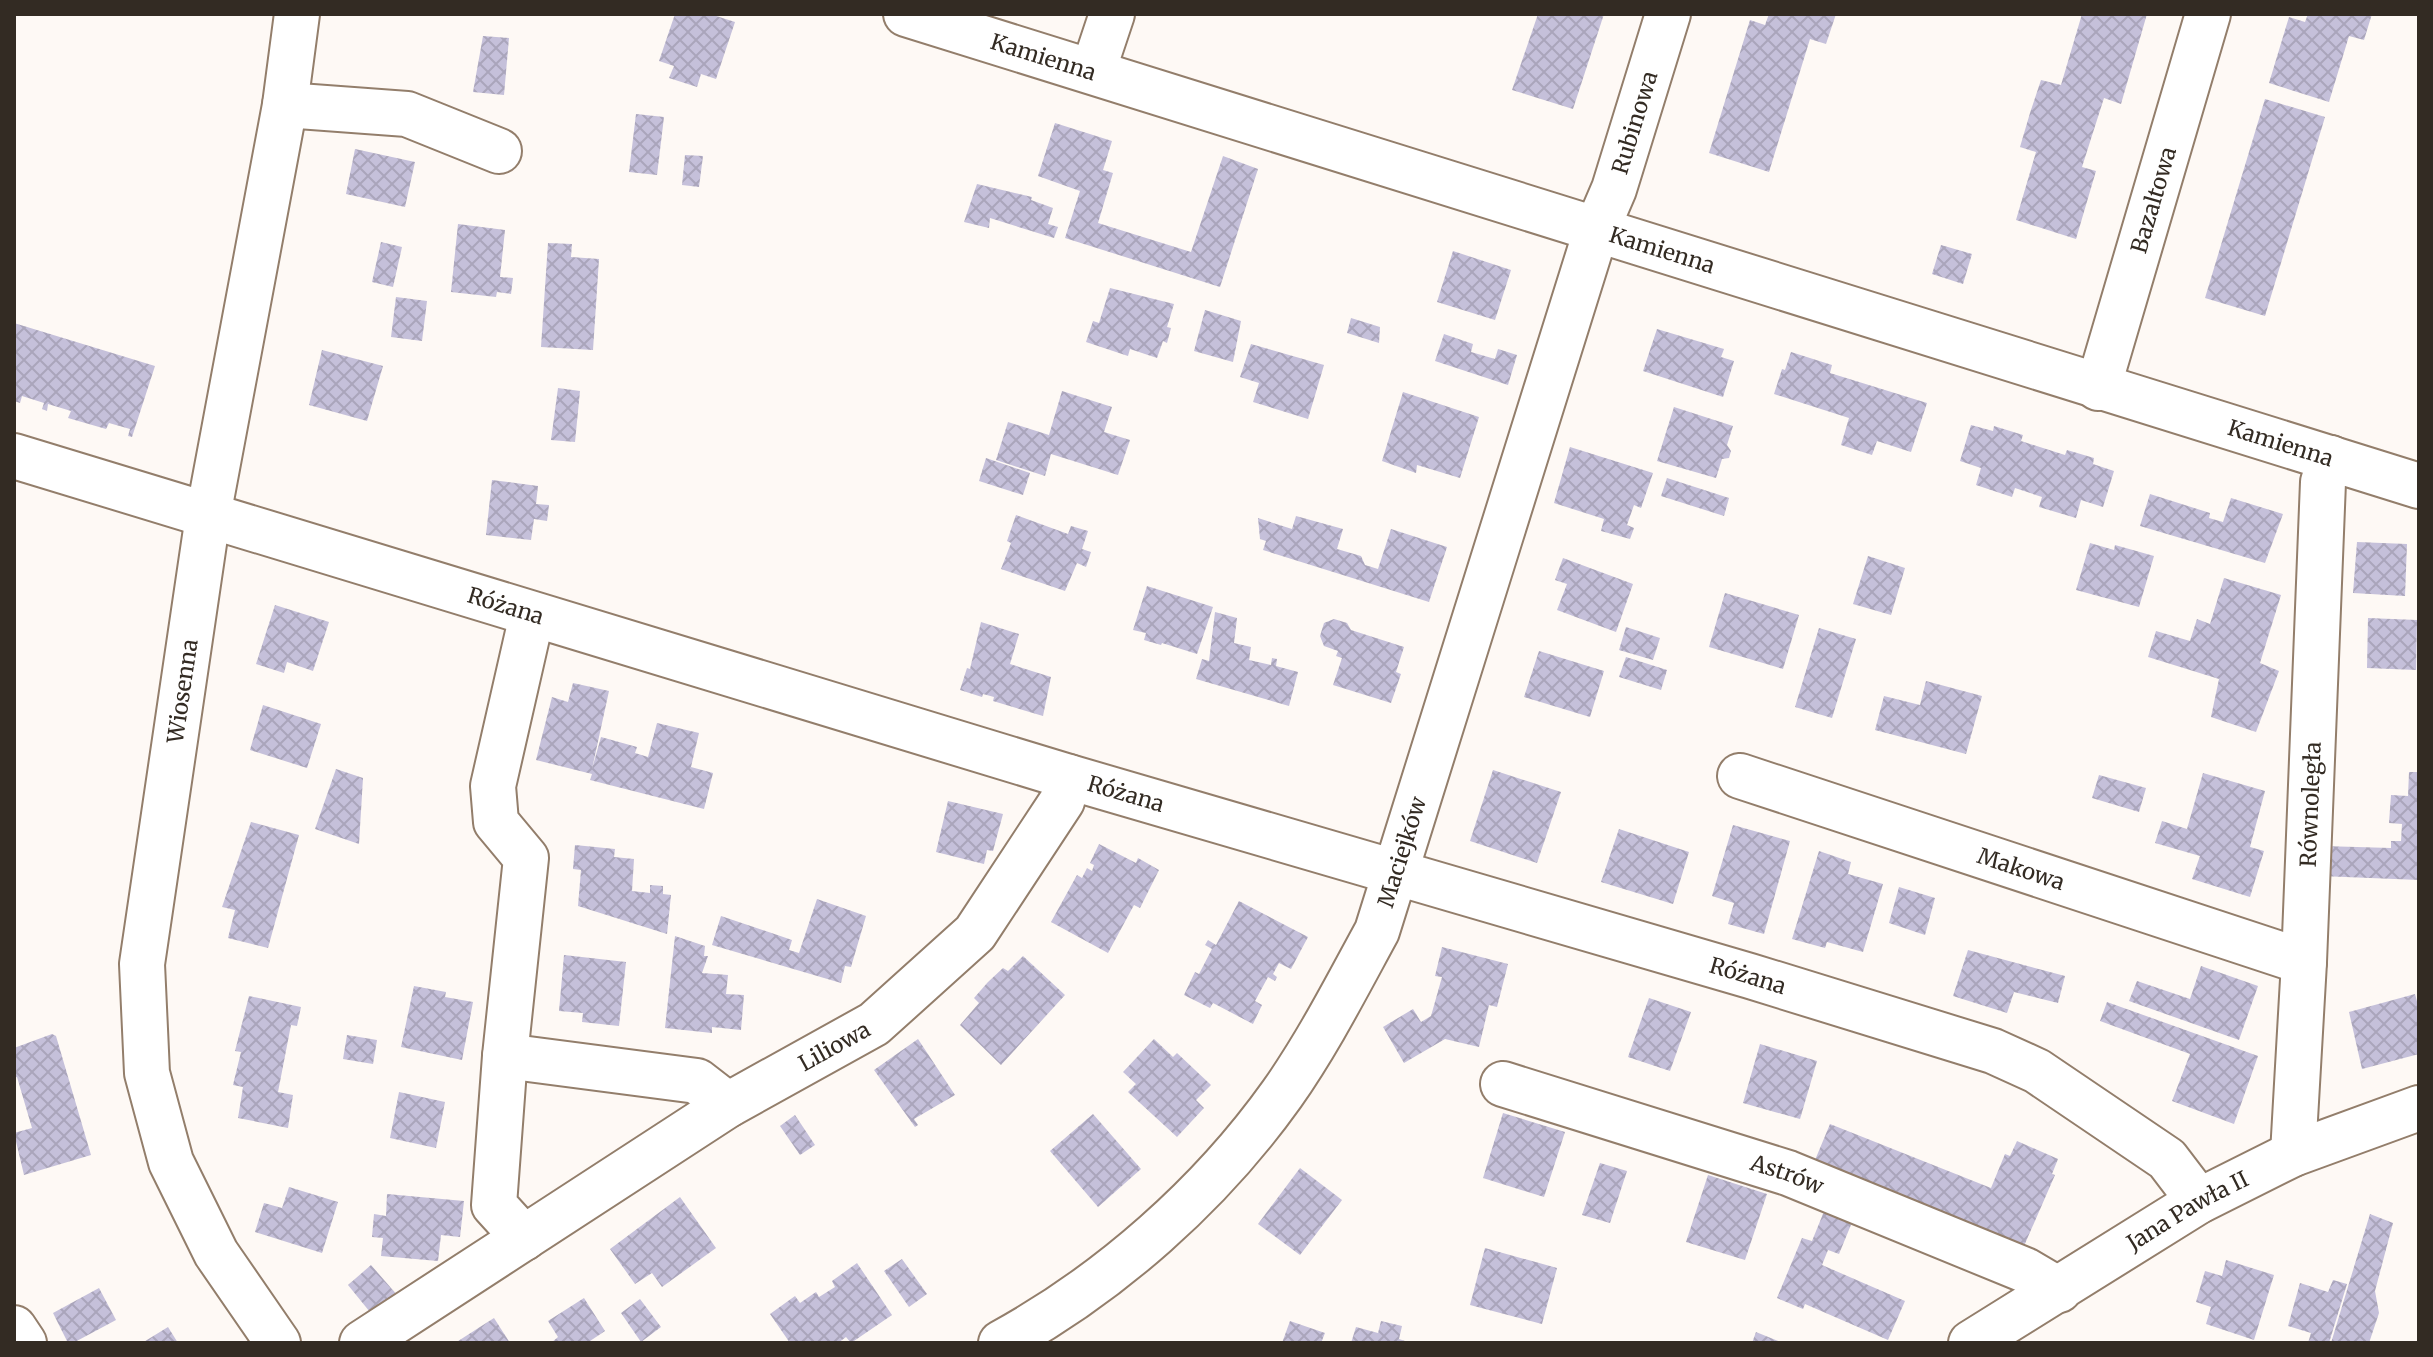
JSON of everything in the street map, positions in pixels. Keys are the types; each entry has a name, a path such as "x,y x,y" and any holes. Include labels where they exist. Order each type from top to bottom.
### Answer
{"street":[{"name":"Wiosenna","path":"278,1343 216,1253 171,1162 147,1073 142,964 208,516 285,105 297,14"},
{"name":"Kamienna","path":"906,14 2419,486"},
{"path":"1093,71 1112,14"},
{"name":"Rubinowa","path":"1596,231 1614,189 1668,14"},
{"name":"Bazaltowa","path":"2098,388 2208,14"},
{"path":"285,105 407,114 499,151"},
{"name":"Maciejków","path":"1001,1343 1032,1326 1107,1275 1161,1229 1227,1160 1281,1095 1334,1011 1377,931 1596,231"},
{"name":"Różana","path":"14,456 1069,777 1993,1051 2037,1071 2167,1159 2199,1201"},
{"name":"Równoległa","path":"2293,1154 2304,962 2323,482 2331,458"},
{"path":"524,1238 494,1205 505,1056 526,858 496,822 493,786 532,615"},
{"name":"Makowa","path":"1740,776 2304,962"},
{"name":"Liliowa","path":"362,1343 728,1105 874,1024 975,933 1062,801 1069,777"},
{"path":"505,1056 697,1081 728,1105"},
{"name":"Astrów","path":"1503,1084 1788,1173 2025,1270 2059,1290"},
{"name":"Jana Pawła II","path":"1971,1343 2199,1201 2293,1154 2419,1108"},
{"path":"14,1328 24,1343"}],"building":[{"path":"675,14 710,14 735,22 716,79 701,74 697,87 669,78 674,66 659,61"},
{"path":"1538,14 1604,14 1573,109 1512,90"},
{"path":"1769,14 1836,14 1826,44 1810,39 1769,172 1709,153 1750,20 1765,25"},
{"path":"2082,14 2147,14 2121,104 2104,98 2082,167 2096,171 2076,239 2016,220 2036,152 2020,147 2030,113 2041,80 2061,85"},
{"path":"2308,14 2372,14 2364,40 2349,36 2329,102 2269,83 2289,17 2305,22"},
{"path":"483,36 509,38 504,95 473,92"},
{"path":"2265,99 2325,117 2265,316 2205,298"},
{"path":"636,114 664,117 657,175 629,172"},
{"path":"1055,123 1112,141 1103,170 1113,173 1098,223 1191,252 1223,156 1258,169 1220,287 1065,238 1080,191 1038,176"},
{"path":"355,149 415,162 405,207 346,194"},
{"path":"685,155 703,156 699,187 682,185"},
{"path":"977,184 1032,197 1031,200 1053,208 1048,224 1058,227 1054,238 990,218 989,228 964,222"},
{"path":"458,224 505,230 500,277 513,278 511,294 497,292 496,297 451,292"},
{"path":"381,242 402,247 393,287 372,282"},
{"path":"548,243 572,244 571,257 599,259 593,350 541,347"},
{"path":"1941,245 1972,254 1963,284 1932,274"},
{"path":"1453,251 1511,270 1495,320 1437,302"},
{"path":"1110,288 1174,304 1167,327 1171,328 1167,343 1163,341 1157,358 1130,349 1128,356 1086,342 1093,321 1099,323"},
{"path":"396,297 427,301 422,341 391,337"},
{"path":"1205,310 1241,321 1233,362 1194,351"},
{"path":"1351,318 1380,327 1379,343 1347,333"},
{"path":"14,323 155,366 132,437 128,436 130,429 109,423 106,429 68,418 71,411 48,404 47,411 42,409 44,403 22,396 20,403 14,401"},
{"path":"1657,329 1724,349 1721,357 1734,361 1723,397 1643,371"},
{"path":"1444,334 1473,344 1471,352 1495,359 1498,349 1517,355 1508,385 1435,361"},
{"path":"1251,344 1324,365 1308,419 1253,402 1259,383 1240,377"},
{"path":"322,350 383,366 367,421 309,405"},
{"path":"1791,352 1832,365 1830,373 1927,403 1911,452 1877,441 1872,455 1841,445 1849,418 1774,394"},
{"path":"558,388 580,391 575,442 551,440"},
{"path":"1062,391 1112,407 1104,432 1130,440 1118,475 1051,454 1045,476 996,460 1008,422 1049,435"},
{"path":"1403,392 1479,417 1460,478 1417,465 1416,473 1382,461"},
{"path":"1674,407 1733,426 1727,445 1731,451 1729,458 1722,459 1716,478 1657,461"},
{"path":"1971,425 1993,431 1994,426 2023,435 2021,441 2065,455 2067,450 2094,458 2093,464 2114,471 2103,507 2081,500 2076,518 2039,507 2042,497 2015,488 2012,497 1976,485 1981,468 1960,461"},
{"path":"1570,447 1653,473 1641,508 1634,505 1627,525 1634,528 1630,539 1601,531 1604,519 1554,503"},
{"path":"986,458 1030,473 1023,495 979,481"},
{"path":"1667,478 1729,498 1724,516 1661,496"},
{"path":"492,480 538,486 536,504 549,505 547,521 534,519 531,540 486,535"},
{"path":"2150,494 2210,513 2209,518 2223,522 2231,498 2283,514 2265,563 2140,526"},
{"path":"1016,515 1068,534 1071,526 1088,531 1082,549 1091,552 1086,567 1077,563 1065,591 1001,569 1011,543 1007,541"},
{"path":"1296,516 1343,529 1337,549 1361,556 1365,565 1378,569 1391,529 1447,547 1429,602 1263,550 1266,541 1260,539 1258,518 1292,529"},
{"path":"2357,542 2407,544 2405,596 2353,593"},
{"path":"2090,543 2114,550 2115,545 2154,556 2139,607 2076,590"},
{"path":"1868,556 1905,568 1891,615 1853,604"},
{"path":"1563,558 1633,584 1616,632 1557,610 1567,584 1555,580"},
{"path":"2224,578 2281,595 2260,663 2279,671 2256,732 2211,717 2219,679 2148,657 2156,631 2190,641 2197,619 2210,624"},
{"path":"1147,586 1213,607 1197,654 1144,640 1146,633 1133,630"},
{"path":"1725,593 1799,615 1783,669 1709,647"},
{"path":"275,605 329,622 313,671 287,662 284,673 256,664"},
{"path":"1215,612 1237,618 1234,643 1251,647 1249,660 1271,665 1272,658 1277,659 1276,666 1298,672 1289,706 1196,679 1202,659 1209,661"},
{"path":"2368,618 2417,620 2416,670 2367,668"},
{"path":"1334,619 1347,623 1351,630 1404,647 1396,672 1401,674 1391,703 1333,685 1342,658 1336,656 1338,651 1324,646 1320,636 1324,623"},
{"path":"981,622 1019,634 1010,664 1051,677 1043,716 993,701 994,697 983,694 982,697 960,690 967,668 970,669"},
{"path":"1626,627 1660,638 1653,660 1619,650"},
{"path":"1819,628 1856,639 1832,718 1795,707"},
{"path":"1539,651 1604,671 1590,717 1524,697"},
{"path":"1626,657 1667,670 1661,690 1619,677"},
{"path":"1926,681 1982,696 1966,754 1875,730 1884,696 1920,705"},
{"path":"573,683 609,691 592,769 601,737 637,747 635,753 648,757 657,723 699,733 691,767 713,773 704,809 590,780 592,774 536,760 552,697 568,702"},
{"path":"263,705 321,724 307,768 250,750"},
{"path":"336,769 363,778 359,844 315,829"},
{"path":"1493,770 1561,792 1537,863 1470,841"},
{"path":"2409,772 2419,772 2419,880 2321,876 2322,846 2391,848 2391,841 2401,841 2402,824 2389,823 2391,795 2408,796"},
{"path":"2203,773 2265,791 2250,847 2264,851 2250,897 2192,879 2200,856 2155,843 2162,821 2187,829"},
{"path":"2099,775 2146,788 2139,812 2092,798"},
{"path":"948,801 1003,814 993,851 987,850 984,864 936,852"},
{"path":"251,822 299,835 268,948 228,938 235,910 222,907"},
{"path":"1733,825 1790,841 1764,934 1728,924 1734,903 1712,896"},
{"path":"1619,829 1689,852 1673,904 1601,882"},
{"path":"1099,844 1136,863 1138,858 1159,870 1140,908 1134,905 1108,953 1051,922 1077,875 1082,878 1087,868 1092,871 1094,865 1090,863"},
{"path":"575,845 615,849 614,857 634,859 632,891 650,893 650,885 663,886 663,894 671,895 667,934 578,906 581,870 573,869"},
{"path":"1819,851 1851,862 1848,874 1883,884 1863,952 1827,942 1825,948 1792,939"},
{"path":"1899,887 1935,898 1925,935 1889,923"},
{"path":"817,899 866,916 851,967 845,966 841,983 712,945 721,916 792,940 789,950 799,953"},
{"path":"1239,901 1308,937 1291,969 1279,963 1273,974 1277,977 1275,981 1268,977 1255,1001 1262,1005 1253,1024 1213,1003 1210,1008 1184,995 1195,972 1199,974 1212,949 1205,945 1208,940 1216,945"},
{"path":"675,936 705,946 704,956 708,956 702,973 728,975 726,994 744,995 741,1030 712,1027 712,1033 665,1028"},
{"path":"1442,947 1508,964 1497,1007 1489,1005 1479,1047 1445,1039 1404,1063 1383,1027 1413,1009 1421,1022 1431,1016 1442,977 1435,976"},
{"path":"1968,950 2065,976 2058,1003 2014,992 2007,1013 1953,996"},
{"path":"564,955 626,962 619,1026 582,1022 583,1013 559,1011"},
{"path":"1023,956 1065,995 1001,1065 960,1025 979,1003 974,998 988,982 1003,968 1008,971"},
{"path":"2201,966 2258,986 2239,1040 2129,1001 2137,981 2190,999"},
{"path":"414,986 446,992 445,997 473,1002 462,1060 401,1047"},
{"path":"2415,994 2419,1009 2419,1054 2362,1069 2349,1012"},
{"path":"249,996 301,1007 297,1026 291,1025 278,1092 293,1095 288,1128 238,1118 243,1087 233,1085 241,1052 235,1051"},
{"path":"1649,998 1691,1012 1670,1071 1628,1057"},
{"path":"2107,1002 2258,1056 2234,1124 2172,1101 2190,1054 2100,1021"},
{"path":"52,1034 56,1036 91,1155 24,1175 14,1133 32,1128 17,1077 14,1078 14,1048"},
{"path":"347,1035 377,1040 373,1064 343,1059"},
{"path":"918,1039 955,1095 914,1119 918,1125 915,1127 874,1070"},
{"path":"1154,1039 1173,1057 1177,1053 1211,1085 1196,1100 1204,1108 1177,1137 1128,1092 1136,1084 1123,1072"},
{"path":"1760,1044 1817,1061 1800,1119 1743,1103"},
{"path":"399,1092 445,1102 436,1148 390,1138"},
{"path":"1503,1113 1565,1132 1544,1197 1483,1178"},
{"path":"1093,1114 1141,1169 1098,1207 1050,1151"},
{"path":"795,1115 815,1145 800,1155 780,1126"},
{"path":"1830,1124 1991,1188 2005,1154 2010,1156 2017,1141 2058,1159 2052,1174 2055,1175 2017,1262 1808,1177"},
{"path":"1600,1163 1627,1171 1610,1223 1582,1215"},
{"path":"1300,1168 1342,1200 1300,1255 1258,1224"},
{"path":"1708,1175 1767,1194 1745,1260 1686,1242"},
{"path":"289,1187 338,1202 322,1253 255,1232 264,1203 282,1208"},
{"path":"387,1194 464,1201 460,1237 441,1235 438,1261 381,1256 383,1238 372,1237 374,1214 386,1216"},
{"path":"680,1197 716,1248 662,1287 652,1273 635,1284 610,1249"},
{"path":"1825,1209 1853,1220 1839,1254 1828,1250 1822,1265 1905,1301 1888,1340 1805,1304 1803,1309 1777,1298 1802,1238 1812,1241"},
{"path":"2370,1214 2393,1223 2375,1291 2379,1313 2369,1343 2331,1343"},
{"path":"1485,1248 1557,1268 1542,1324 1470,1305"},
{"path":"902,1259 927,1294 909,1307 884,1271"},
{"path":"2226,1260 2274,1275 2254,1340 2206,1324 2211,1307 2196,1302 2205,1271 2222,1276"},
{"path":"857,1263 892,1315 851,1343 846,1337 838,1343 790,1343 770,1314 795,1296 800,1303 816,1292 819,1297 835,1287 832,1281"},
{"path":"371,1265 398,1296 374,1317 348,1285"},
{"path":"2333,1280 2347,1284 2329,1343 2308,1343 2311,1333 2288,1326 2300,1283 2328,1292"},
{"path":"99,1288 116,1320 68,1343 53,1313"},
{"path":"584,1298 605,1331 587,1343 551,1343 558,1337 548,1321"},
{"path":"640,1299 661,1327 641,1342 621,1313"},
{"path":"494,1318 510,1343 455,1343"},
{"path":"1290,1321 1325,1333 1321,1343 1282,1343"},
{"path":"1381,1321 1402,1326 1399,1339 1411,1343 1351,1343 1356,1327 1378,1333"},
{"path":"168,1327 178,1343 142,1343"},
{"path":"1756,1332 1783,1343 1752,1343"}]}
